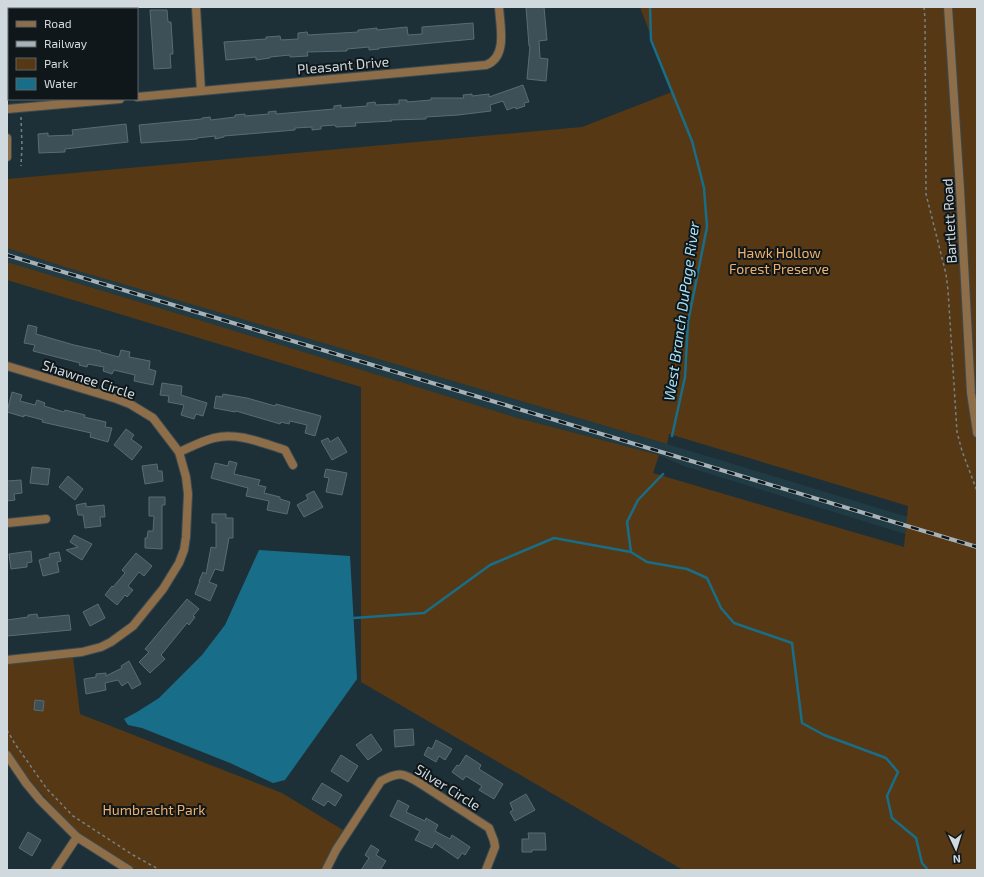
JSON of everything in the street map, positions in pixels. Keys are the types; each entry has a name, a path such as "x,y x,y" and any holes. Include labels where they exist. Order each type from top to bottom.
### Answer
{"street":[{"path":"196,7 201,91"},
{"name":"Pleasant Drive","path":"138,97 486,65 495,61 501,49 499,7"},
{"name":"Bartlett Road","path":"948,7 971,393 977,433"},
{"path":"7,110 110,100"},
{"path":"7,138 7,157"},
{"name":"Shawnee Circle","path":"7,366 117,399 130,404 153,418 179,452 186,477 188,494 184,550 176,570 163,589 133,626 111,642 91,650 7,660"},
{"path":"179,452 213,438 230,436 242,437 285,450 292,465"},
{"path":"7,523 46,519"},
{"path":"7,755 26,783 40,800 77,837 129,870"},
{"name":"Silver Circle","path":"326,870 336,850 380,781 398,774 421,784 489,828 495,847 486,870"},
{"path":"55,870 77,837"}],"path":[{"path":"924,7 926,194 946,274 957,432 977,491"},
{"path":"21,120 21,166"},
{"path":"7,730 14,744 47,789 73,816 133,855 160,870"}],"shaded area":[{"path":"7,248 68,268 667,444 977,538 977,556 684,466 659,455 518,418 7,262"}],"green space":[{"name":"Hawk Hollow Forest Preserve","path":"640,7 977,7 977,870 683,870 361,682 361,387 7,280 7,262 518,418 659,455 653,473 904,547 908,506 669,434 667,444 68,268 7,248 7,179 582,127 672,92"},
{"name":"Humbracht Park","path":"73,657 80,714 282,793 343,830 328,857 323,870 137,870 78,834 25,775 7,748 7,663"}],"water":[{"path":"259,550 350,556 357,679 285,780 273,783 230,763 142,728 128,725 124,719 159,698 202,655 225,625"}],"building":[{"path":"526,7 544,7 547,40 539,41 540,58 548,59 546,81 527,79 530,46"},
{"path":"150,10 167,10 168,22 171,22 173,54 170,54 171,68 154,69"},
{"path":"473,23 474,39 369,50 369,47 347,49 347,51 307,52 308,56 290,57 290,55 256,60 256,57 226,60 224,42 266,39 266,37 280,36 281,40 298,39 298,33 307,32 308,35 358,32 358,30 377,28 377,30 407,27 408,35 422,34 422,27"},
{"path":"523,85 529,102 524,103 525,106 516,109 515,107 507,110 503,101 490,105 491,111 426,117 426,119 355,123 356,126 321,126 321,129 312,130 312,127 295,128 295,130 224,136 215,139 215,136 197,139 141,143 139,125 210,117 211,120 235,117 235,115 245,114 245,116 269,114 268,112 276,111 276,114 334,109 334,106 341,105 341,108 367,106 367,103 375,102 376,105 399,104 399,100 407,100 407,102 431,100 431,98 464,98 463,95 472,94 472,96 489,94 489,97"},
{"path":"126,124 128,142 65,149 65,152 39,153 38,134 48,133 48,136 73,135 72,130"},
{"path":"28,325 37,327 36,334 119,357 121,350 130,352 129,357 150,361 149,369 156,371 153,385 134,381 135,375 114,370 112,374 103,371 104,367 88,364 87,367 79,365 80,363 33,351 35,345 24,343"},
{"path":"162,383 182,386 181,395 207,403 203,416 196,414 194,419 181,415 184,405 168,402 169,396 160,395"},
{"path":"12,392 22,395 20,401 35,405 37,400 45,403 44,406 64,412 65,410 85,415 84,417 106,422 105,427 112,428 108,442 90,437 91,433 42,422 43,420 24,415 24,417 7,412"},
{"path":"223,394 247,398 275,406 276,404 321,416 315,436 305,433 307,425 290,421 289,424 281,422 280,424 236,411 214,408 216,396 222,397"},
{"path":"126,429 134,435 131,439 142,447 132,460 114,445"},
{"path":"338,437 347,452 332,460 321,441 328,438 330,442"},
{"path":"229,461 237,463 234,474 260,480 258,485 266,487 264,493 280,497 280,499 290,502 287,514 267,510 269,501 246,496 248,488 211,478 215,463 228,466"},
{"path":"157,464 158,471 162,471 163,481 145,484 142,466"},
{"path":"32,467 50,469 48,485 30,483"},
{"path":"326,469 347,473 342,495 326,492 329,478 324,477"},
{"path":"68,476 83,489 75,500 59,487"},
{"path":"21,480 22,493 14,494 15,500 7,501 7,481"},
{"path":"314,491 323,507 304,517 297,505 308,499 306,495"},
{"path":"149,497 165,497 165,505 162,505 162,549 145,548 145,538 147,538 148,531 153,531 154,516 149,516"},
{"path":"86,503 86,507 104,505 105,517 100,517 101,526 85,528 83,515 78,515 76,505"},
{"path":"212,514 226,514 226,518 233,518 233,538 229,538 223,571 215,569 209,582 217,585 210,601 195,594 203,572 206,574 211,547 216,548 216,523 212,523"},
{"path":"74,535 92,544 82,560 66,550 78,547 70,542"},
{"path":"31,551 32,562 27,563 27,567 11,569 9,554"},
{"path":"59,552 61,561 57,562 59,572 43,576 39,560 50,557 49,554"},
{"path":"136,553 152,566 144,576 139,572 128,586 133,590 127,597 125,595 117,605 105,595 125,573 122,570"},
{"path":"187,599 199,609 193,616 195,617 189,625 187,623 161,655 165,659 150,673 139,662 149,652 145,649"},
{"path":"98,604 105,618 90,626 83,612"},
{"path":"37,614 38,618 69,615 71,630 7,636 7,620"},
{"path":"129,661 141,684 132,689 128,682 122,686 118,680 105,683 106,690 86,694 84,679 96,677 96,674 106,673 106,676 122,668 121,666"},
{"path":"35,700 44,701 43,711 34,710"},
{"path":"413,729 414,745 395,747 394,730"},
{"path":"371,734 382,750 368,760 356,745"},
{"path":"436,740 452,749 445,760 439,756 436,762 424,755 428,747 432,749"},
{"path":"341,755 358,766 348,782 331,771"},
{"path":"466,755 481,765 479,769 503,784 494,799 479,790 482,786 466,776 463,780 452,772 457,765 459,766"},
{"path":"322,783 342,795 335,806 328,801 324,806 312,799"},
{"path":"526,794 535,810 515,821 510,812 513,810 510,803"},
{"path":"398,800 409,806 406,812 425,821 426,818 438,825 435,831 450,839 452,835 470,847 465,855 462,853 458,859 435,843 432,848 415,840 420,831 390,816"},
{"path":"28,832 41,840 32,856 19,848"},
{"path":"528,833 545,833 546,850 522,852 522,839 529,839"},
{"path":"371,845 379,850 376,855 386,861 380,870 361,870 369,858 365,855"}],"waterway":[{"name":"West Branch DuPage River","path":"650,7 651,40 692,141 704,188 707,227 688,322 685,377 672,436"},
{"name":"West Branch DuPage River","path":"663,474 638,500 627,522 631,552 647,562 687,569 707,578 721,608 734,623 792,643 802,723 824,735 886,758 898,772 887,796 892,818 916,838 922,863 928,870"},
{"path":"354,618 424,613 490,565 554,538 631,552"}],"railway":[{"path":"7,255 977,547"}]}
